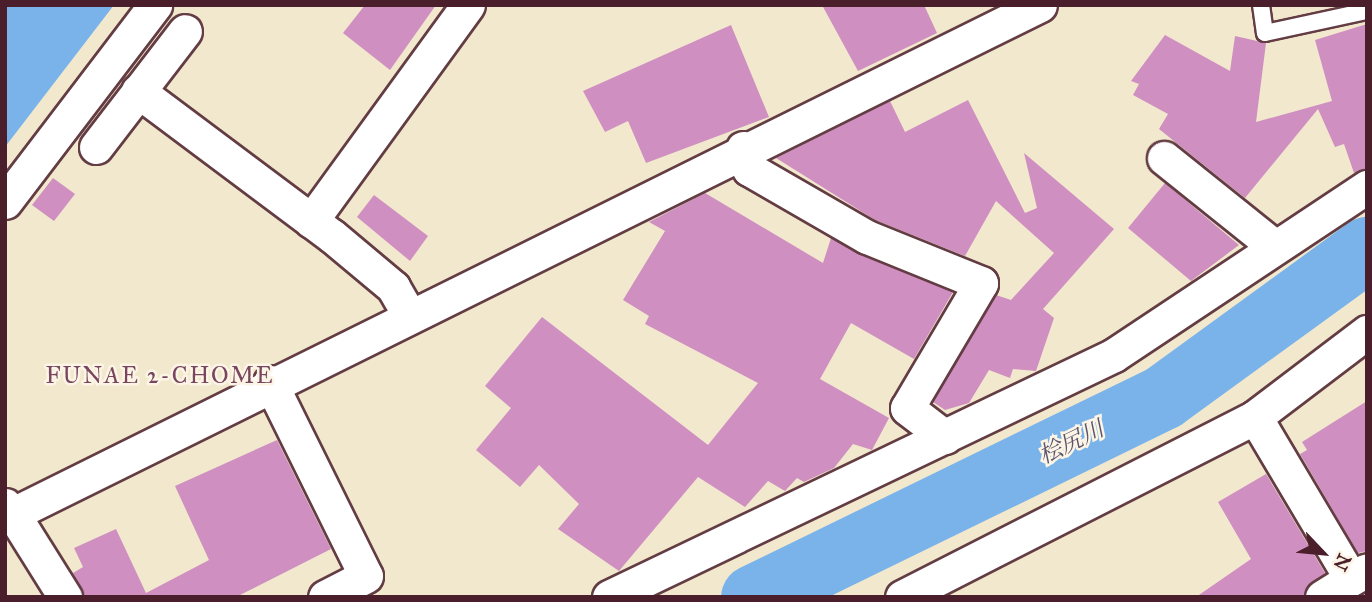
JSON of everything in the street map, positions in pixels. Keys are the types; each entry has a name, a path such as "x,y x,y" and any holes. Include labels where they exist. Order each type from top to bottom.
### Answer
{"street":[{"path":"5,202 155,5"},
{"path":"311,221 468,5"},
{"path":"65,597 9,510 743,148 1040,5"},
{"path":"96,147 185,31"},
{"path":"138,91 311,221 393,287 408,313"},
{"path":"743,148 749,169 867,237 981,283 907,408 945,438"},
{"path":"1164,158 1275,247"},
{"path":"609,597 1114,355 1367,187"},
{"path":"902,597 940,589 1255,417 1367,332"},
{"path":"270,382 366,576 326,597"},
{"path":"1255,417 1359,574 1322,597"}],"lane":[{"path":"1261,5 1265,33 1367,11"}],"water":[{"path":"5,5 114,5 5,147"}],"building":[{"path":"365,5 436,5 390,70 343,33"},
{"path":"822,5 924,5 937,33 858,71"},
{"path":"1367,24 1367,168 1354,173 1344,144 1335,147 1318,109 1245,198 1159,129 1168,114 1133,95 1139,84 1131,81 1165,35 1230,71 1235,36 1266,43 1256,122 1332,101 1315,40"},
{"path":"731,25 769,117 646,163 628,121 605,132 583,91"},
{"path":"968,100 1025,213 1037,208 1024,153 1114,229 1043,309 1054,318 1036,371 1013,369 1010,378 989,370 969,403 945,410 933,402 996,295 1011,300 1054,253 996,201 965,256 875,220 776,158 890,101 905,132"},
{"path":"53,178 75,194 54,221 32,205"},
{"path":"1165,183 1239,245 1191,281 1128,228"},
{"path":"705,193 823,263 831,238 953,292 914,359 851,323 820,379 889,418 872,450 853,444 834,468 804,482 797,478 785,491 768,481 745,507 698,477 619,571 558,529 579,504 539,465 520,487 476,450 511,408 485,386 542,317 708,445 758,383 645,324 649,316 623,300 665,231 649,222"},
{"path":"374,195 428,236 410,261 357,217"},
{"path":"1367,401 1367,551 1358,553 1300,454 1307,450 1302,442"},
{"path":"277,440 331,549 236,597 84,597 73,573 83,567 74,548 116,529 146,593 209,560 175,486"},
{"path":"1266,474 1325,573 1303,597 1196,597 1251,559 1218,502"}],"waterway":[{"name":"桧尻川","path":"753,597 1163,397 1367,249"}],"district":[{"name":"FUNAE 2-CHOME","path":"160,375"}]}
